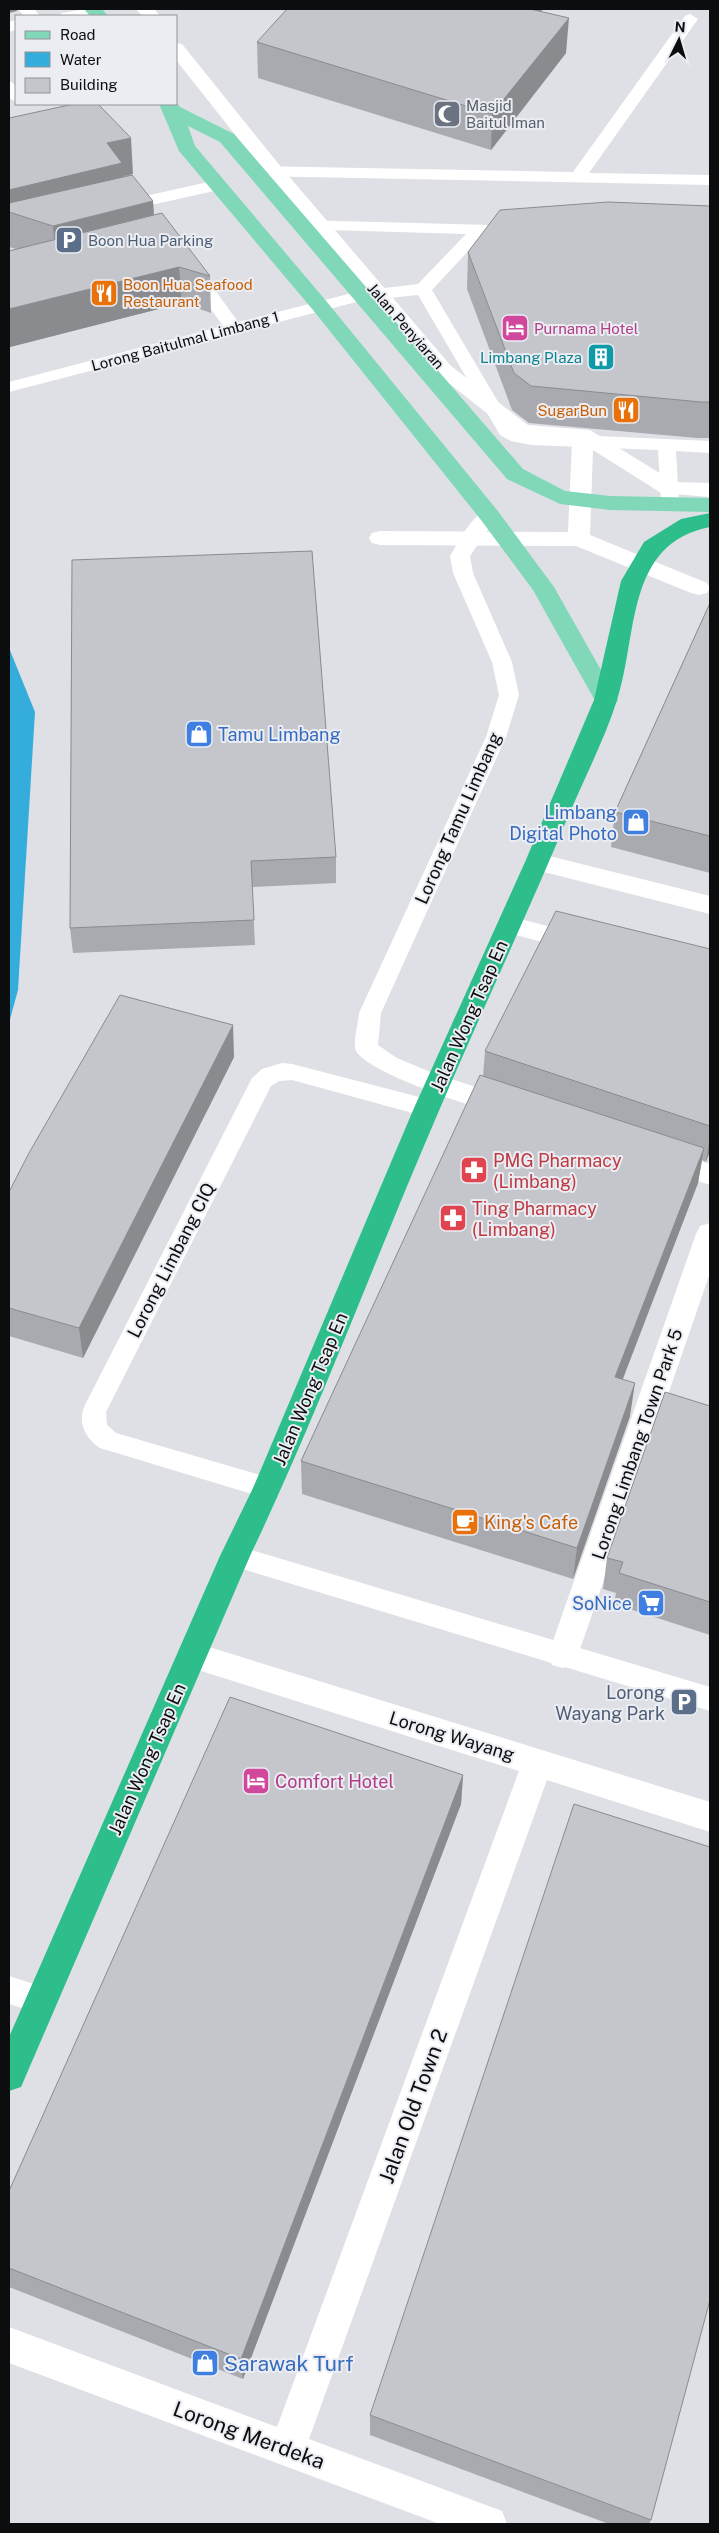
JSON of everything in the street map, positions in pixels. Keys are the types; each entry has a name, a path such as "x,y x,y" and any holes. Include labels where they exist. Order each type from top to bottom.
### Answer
{"highway":[{"name":"Jalan Wong Tsap En","path":"9,2075 235,1556 268,1488 433,1096 510,924 606,700 632,581 652,547 689,524 710,520"}],"main road":[{"path":"170,107 227,138 265,171"},
{"path":"170,107 186,147 320,306 489,515 543,587 606,700"},
{"path":"369,295 515,474 560,497 610,503 669,495 710,505"}],"street":[{"name":"Jalan Penyiaran","path":"178,51 265,171 369,295 444,370 523,431 589,438 669,495 710,490"},
{"path":"579,539 589,438"},
{"path":"380,538 579,539 699,588"},
{"path":"537,862 710,905"},
{"path":"510,924 605,949"},
{"path":"433,1096 532,1116"},
{"path":"645,1153 710,1175"},
{"name":"Lorong Limbang Town Park 5","path":"563,1655 665,1403 699,1267 710,1234"},
{"name":"Lorong Wayang","path":"193,1654 710,1817"},
{"name":"Jalan Old Town 2","path":"287,2449 538,1763"},
{"name":"Lorong Merdeka","path":"9,2346 489,2524"}],"lane":[{"path":"74,15 96,12"},
{"path":"578,176 690,20"},
{"path":"265,171 710,180"},
{"path":"105,210 217,185"},
{"path":"143,201 154,217"},
{"path":"310,225 540,230"},
{"path":"480,229 423,289 490,406"},
{"path":"182,257 233,328"},
{"name":"Lorong Baitulmal Limbang 1","path":"9,387 320,306 369,295 423,289"},
{"path":"589,438 710,447"},
{"path":"667,444 669,495"},
{"name":"Lorong Tamu Limbang","path":"433,1096 366,1049 370,1013 496,737 509,695 502,662 463,573 460,556 469,540 489,515"},
{"name":"Lorong Limbang CIQ","path":"268,1488 108,1441 98,1435 92,1424 94,1412 260,1084 267,1076 279,1072 292,1072 433,1096"},
{"path":"235,1556 710,1699"},
{"path":"9,1990 42,2000"}],"water":[{"path":"9,648 35,712 18,990 9,1023"}],"building":[{"name":"Masjid Baitul Iman","path":"287,9 530,9 569,18 492,114 257,42"},
{"path":"69,105 99,105 131,138 107,143 122,163 9,190 9,118"},
{"path":"132,175 153,201 53,226 9,212 9,203"},
{"name":"Limbang Plaza","path":"608,202 710,206 710,402 531,386 514,373 468,252 500,210"},
{"path":"162,213 210,276 179,267 9,309 9,251"},
{"name":"Tamu Limbang","path":"312,551 336,857 251,861 254,920 70,928 72,560"},
{"path":"710,603 710,836 615,812"},
{"path":"556,911 710,949 710,1126 485,1051"},
{"path":"120,995 233,1025 79,1328 9,1308 9,1192 29,1153"},
{"path":"480,1075 704,1148 615,1377 635,1383 577,1548 301,1461"},
{"path":"665,1392 710,1406 710,1602 619,1573 623,1562 607,1558"},
{"path":"230,1697 463,1775 241,2359 9,2268 9,2191"},
{"path":"574,1804 710,1847 710,2300 651,2520 370,2415"}],"place":[{"name":"Masjid Baitul Iman","path":"447,114"},
{"name":"Boon Hua Parking","path":"69,240"},
{"name":"Boon Hua Seafood Restaurant","path":"104,293"},
{"name":"Purnama Hotel","path":"515,328"},
{"name":"Limbang Plaza","path":"601,357"},
{"name":"SugarBun","path":"626,410"},
{"name":"Tamu Limbang","path":"199,734"},
{"name":"Limbang Digital Photo","path":"636,822"},
{"name":"PMG Pharmacy (Limbang)","path":"474,1170"},
{"name":"Ting Pharmacy (Limbang)","path":"453,1218"},
{"name":"King's Cafe","path":"465,1522"},
{"name":"SoNice","path":"651,1603"},
{"name":"Lorong Wayang Park","path":"684,1702"},
{"name":"Comfort Hotel","path":"256,1781"},
{"name":"Sarawak Turf","path":"205,2363"}]}
